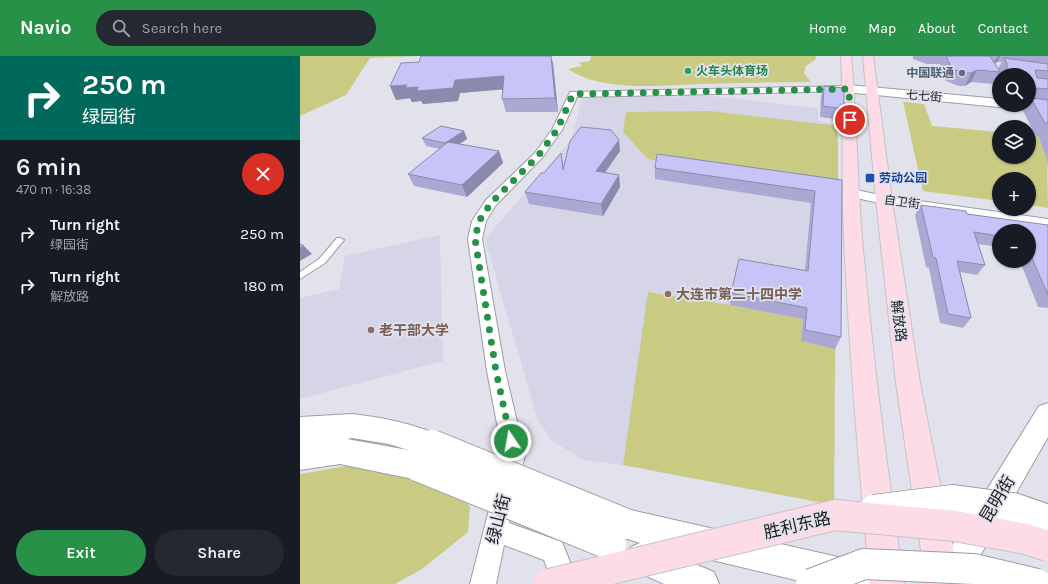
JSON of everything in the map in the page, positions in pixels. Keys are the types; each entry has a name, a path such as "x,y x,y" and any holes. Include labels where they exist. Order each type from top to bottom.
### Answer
{"main road":[{"path":"846,56 849,89 853,236 871,455 886,584"},
{"name":"解放路","path":"868,56 884,200 908,383 945,584"},
{"name":"七七街","path":"849,89 992,102"},
{"path":"1036,107 1048,108"},
{"path":"300,430 352,426 389,431 425,455 619,535 702,584"},
{"path":"300,456 340,451 425,455"},
{"path":"835,515 953,500 1013,508 1048,520"},
{"name":"胜利东路","path":"549,584 835,515 955,526 1026,539 1048,546"},
{"path":"619,535 882,584"},
{"path":"811,584 864,564 974,569 1038,584"}],"street":[{"path":"983,56 992,71"},
{"name":"绿山街","path":"482,584 514,455 496,371 475,239 479,221 491,203 538,156 557,130 573,94 849,89"},
{"name":"自卫街","path":"852,193 884,200 1048,223"},
{"name":"昆明街","path":"945,584 1048,414"},
{"path":"495,530 553,551 566,584"}],"lane":[{"path":"300,276 322,261 340,240"}],"shaded area":[{"name":"大连市第二十四中学","path":"712,96 818,108 818,120 838,126 834,505 623,465 583,460 551,440 537,418 485,239 571,140 582,98"},
{"name":"老干部大学","path":"440,235 443,361 300,399 300,298 339,289 345,256"}],"green space":[{"path":"300,56 421,56 370,58 346,95 300,116"},
{"name":"火车头体育场","path":"591,56 816,56 815,60 806,66 804,73 811,82 634,86 599,82 582,77 568,69 582,66 579,63 590,61"},
{"path":"903,102 924,104 932,126 992,131 992,164 1036,164 1036,136 1038,136 1047,160 1048,208 1036,206 1036,172 992,172 992,200 923,191"},
{"path":"710,111 838,126 838,188 648,159 623,132 626,112"},
{"path":"648,292 730,305 803,319 801,341 835,349 834,505 623,465"},
{"path":"347,466 423,469 470,506 468,532 422,569 395,584 300,584 300,474"}],"building":[{"path":"421,56 551,56 555,98 502,99 504,76 455,80 453,88 417,91 418,87 405,88 407,85 390,86 401,63 419,62"},
{"path":"946,56 990,56 998,68 992,68 992,71 977,70 971,73 965,73 952,69"},
{"path":"1004,58 1048,64 1048,71 1036,70 1036,68 1007,68 1007,63"},
{"path":"1036,74 1037,78 1048,79 1048,89 1037,88 1036,91"},
{"path":"824,86 844,88 844,109 823,106"},
{"path":"1036,99 1048,100 1048,124 1045,123 1036,107"},
{"path":"441,126 464,131 445,143 422,138"},
{"path":"581,127 611,130 619,140 596,171 619,175 601,204 525,192 561,153 563,170 570,141"},
{"path":"448,142 499,151 462,185 408,174"},
{"path":"657,154 842,180 841,337 805,330 807,308 731,293 739,259 808,271 815,191 655,168"},
{"path":"921,205 966,211 967,214 1048,225 1048,295 1036,267 1036,224 992,224 992,235 974,232 985,265 957,261 971,318 948,314 936,258 933,257"}],"place":[{"name":"火车头体育场","path":"688,71"},
{"name":"中国联通","path":"962,73"},
{"name":"劳动公园","path":"870,178"},
{"name":"大连市第二十四中学","path":"668,294"},
{"name":"老干部大学","path":"371,330"}],"route":[{"path":"511,441 496,371 475,239 479,221 491,203 538,156 557,130 573,94 849,89 850,120"}]}
